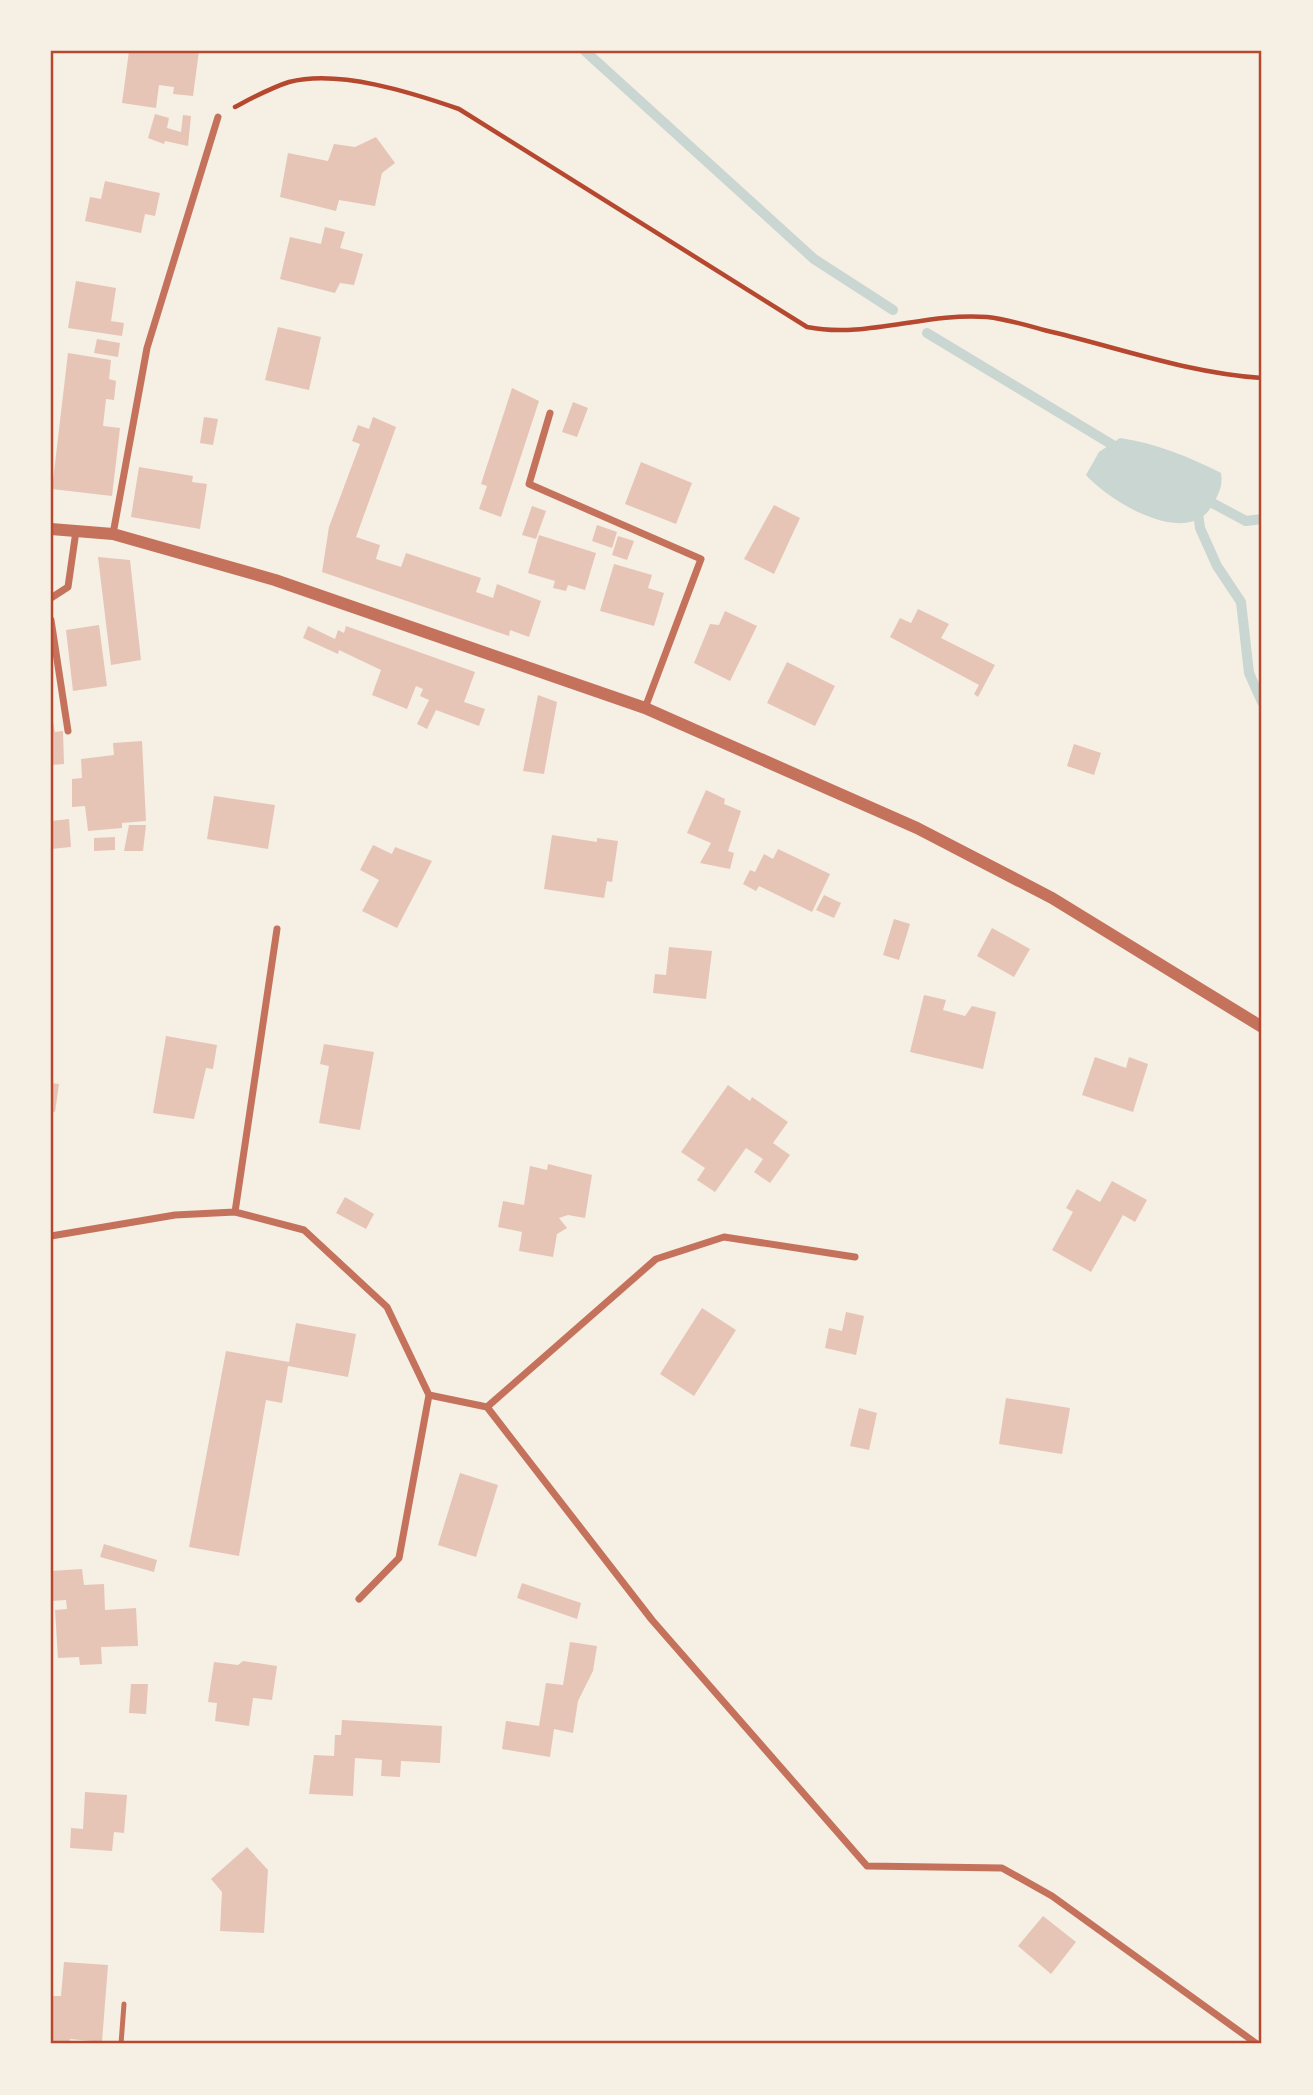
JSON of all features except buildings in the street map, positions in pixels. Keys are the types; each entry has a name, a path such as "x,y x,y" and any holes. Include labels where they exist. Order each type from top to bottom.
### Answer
{"street":[{"path":"113,534 147,348 218,117"},
{"path":"550,413 529,484 701,559 645,708"},
{"path":"51,529 113,534 275,580 645,708 916,828 1052,898 1262,1027"},
{"path":"51,598 68,587 76,531"},
{"path":"51,620 68,731"},
{"path":"235,1213 277,929"},
{"path":"51,1236 175,1215 235,1213 304,1230 387,1307 429,1395 399,1558 359,1599"},
{"path":"487,1407 656,1259 724,1237 855,1257"},
{"path":"429,1395 487,1407 652,1620 867,1866 1002,1868 1052,1896 1256,2044"}],"lane":[{"path":"121,2044 124,2004"}],"path":[{"path":"218,117 257,95 291,82 328,80 398,88 459,109 807,327 834,332 947,317 988,317 1087,340 1169,364 1221,375 1262,378"}],"shaded area":[{"path":"1120,438 1172,451 1221,473 1220,489 1213,504 1202,517 1186,523 1169,522 1130,508 1097,486 1086,475 1099,452"}],"waterway":[{"path":"585,51 814,259 893,310"},
{"path":"927,333 1121,450"},
{"path":"1201,497 1246,521 1262,519"},
{"path":"1197,505 1200,528 1217,566 1241,602 1249,673 1262,702"}]}
